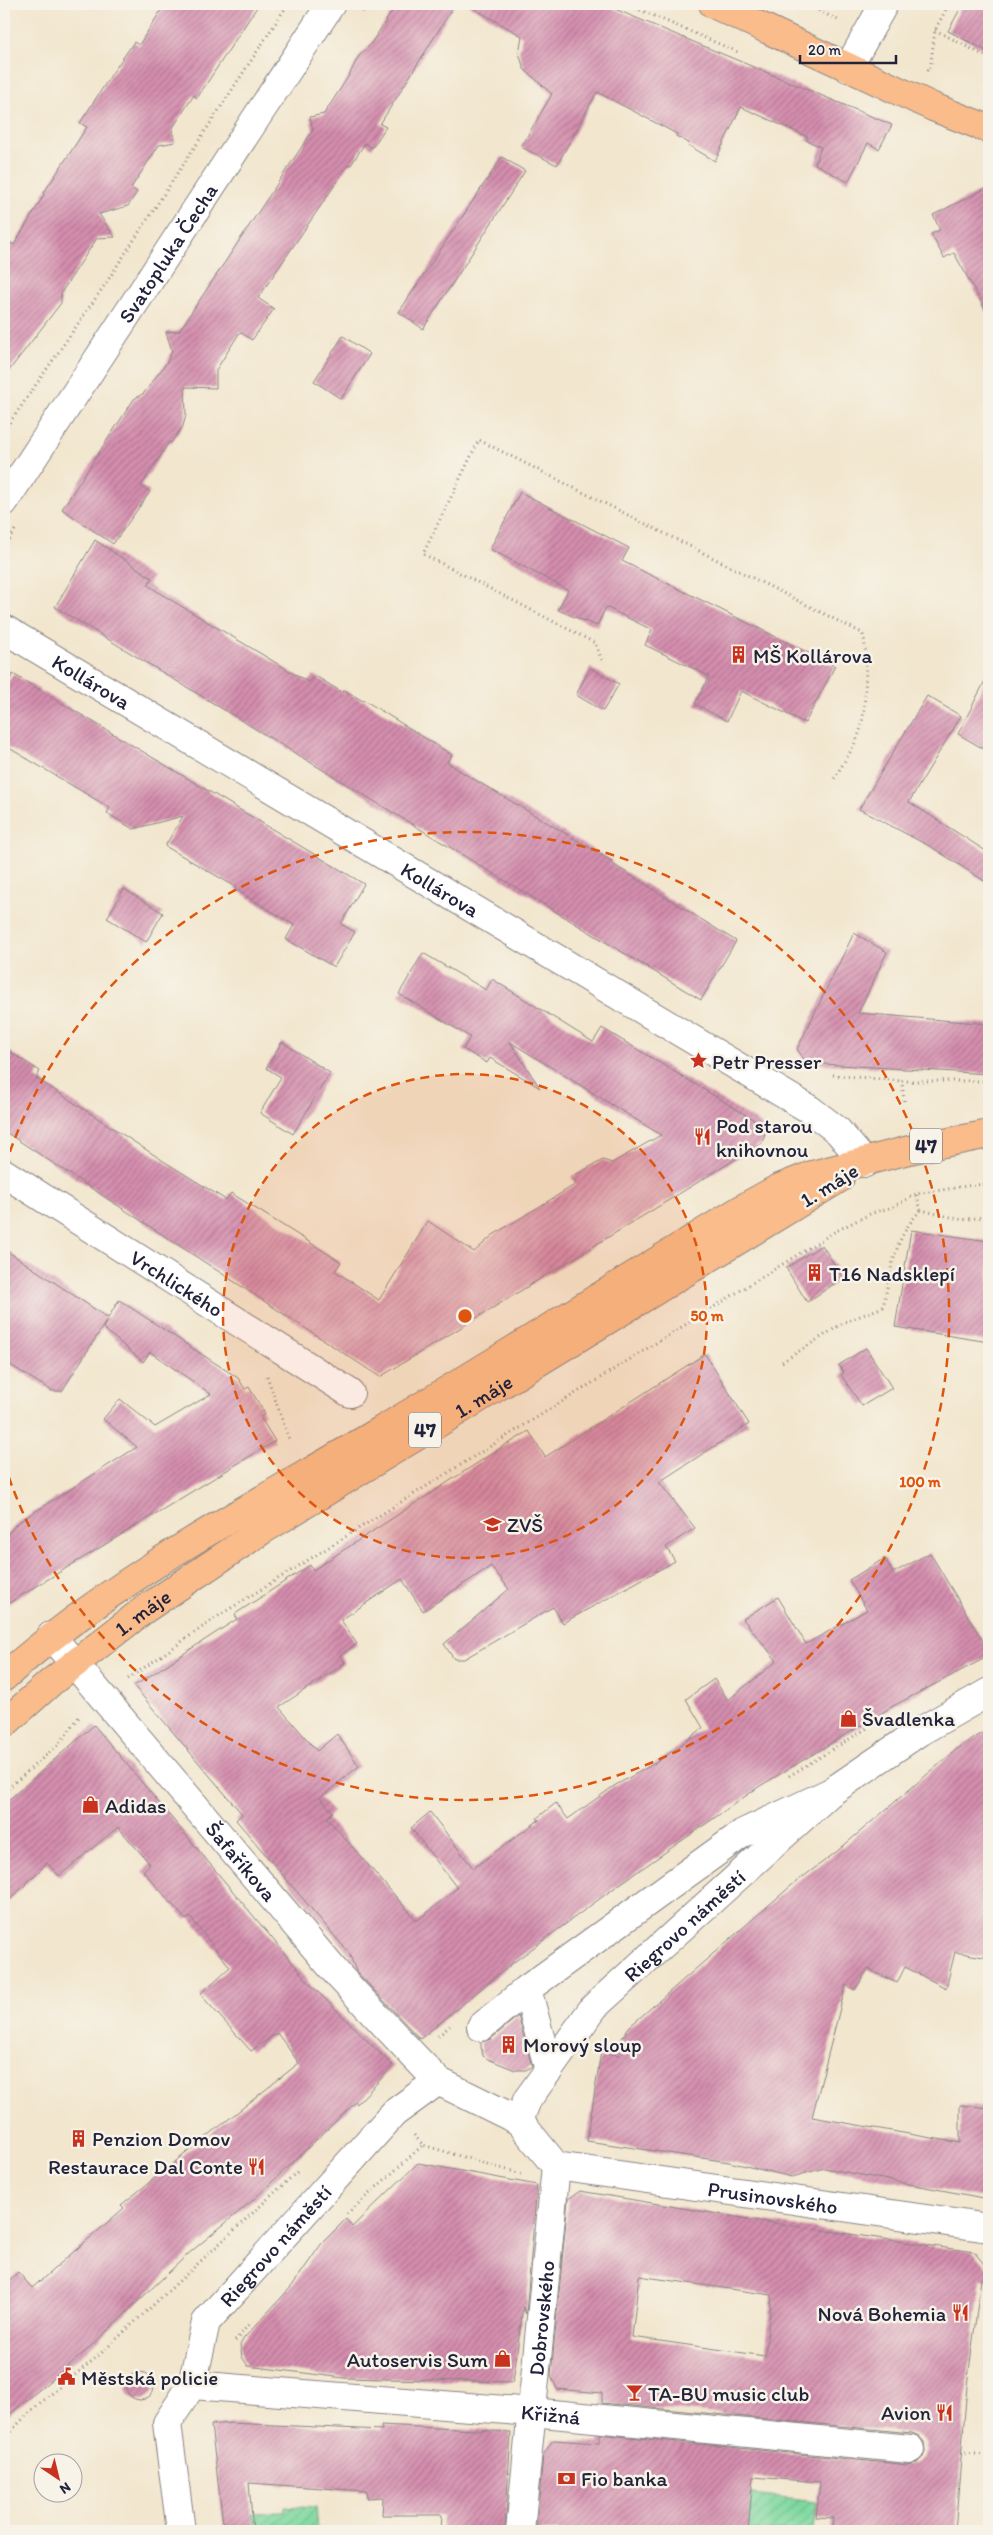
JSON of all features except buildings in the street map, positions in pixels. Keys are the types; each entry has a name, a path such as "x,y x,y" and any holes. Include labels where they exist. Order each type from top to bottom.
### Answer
{"main road":[{"path":"713,4 933,107 989,129"},
{"name":"47","path":"865,1163 909,1150 989,1134"},
{"name":"1. máje","path":"4,1677 51,1636 132,1579 378,1432 750,1204 778,1189 812,1175 865,1163"},
{"name":"1. máje","path":"4,1724 75,1664 145,1609 261,1531 865,1163"}],"street":[{"name":"Svatopluka Čecha","path":"4,502 330,4"},
{"path":"848,68 884,4"},
{"name":"Kollárova","path":"4,629 816,1113 838,1131 865,1163"},
{"name":"Vrchlického","path":"4,1173 350,1393"},
{"name":"Šafaříkova","path":"51,1636 339,1976 438,2081"},
{"name":"Riegrovo náměstí","path":"519,2121 526,2100 594,2007 831,1792 919,1732 989,1692"},
{"name":"Riegrovo náměstí","path":"468,2024 527,1989 743,1833 831,1792"},
{"path":"527,1989 549,2070"},
{"path":"438,2081 519,2121 555,2174"},
{"name":"Riegrovo náměstí","path":"181,2531 167,2423 192,2385 206,2322 394,2113 438,2081"},
{"name":"Prusinovského","path":"555,2174 989,2228"},
{"name":"Dobrovského","path":"520,2531 555,2174"},
{"name":"Křižná","path":"192,2385 532,2412 910,2449"}],"path":[{"path":"4,432 102,289 288,4"},
{"path":"930,70 935,30 949,4"},
{"path":"935,30 989,58"},
{"path":"602,660 595,643 423,554 479,440 862,633 866,638 867,656 861,728 834,779"},
{"path":"833,1075 902,1081 989,1081"},
{"path":"902,1081 904,1101"},
{"path":"122,1682 220,1615 836,1231 872,1213 893,1207 916,1194 989,1184"},
{"path":"916,1194 921,1210"},
{"path":"921,1210 963,1220 989,1216"},
{"path":"782,1362 845,1322 883,1307 896,1249 907,1224 921,1210"},
{"path":"265,1372 290,1442"},
{"path":"126,1680 130,1686"},
{"path":"4,1792 60,1743 78,1717"},
{"path":"782,1780 872,1724"},
{"path":"433,2040 468,2024"},
{"path":"412,2133 423,2145 538,2180 555,2174"},
{"path":"346,2215 423,2145"},
{"path":"4,2438 34,2408 97,2357 303,2166"},
{"path":"232,2344 256,2316"},
{"path":"960,2453 989,2455"}],"green space":[{"path":"751,2495 817,2502 814,2531 748,2531"},
{"path":"284,2506 316,2508 318,2531 256,2531 252,2513 285,2512"}],"place":[{"name":"MŠ Kollárova","path":"739,655"},
{"name":"Petr Presser","path":"698,1061"},
{"name":"Pod starou knihovnou","path":"702,1137"},
{"name":"T16 Nadsklepí","path":"815,1273"},
{"name":"ZVŠ","path":"493,1524"},
{"name":"Švadlenka","path":"848,1718"},
{"name":"Adidas","path":"91,1805"},
{"name":"Morový sloup","path":"509,2044"},
{"name":"Penzion Domov","path":"78,2138"},
{"name":"Restaurace Dal Conte","path":"257,2166"},
{"name":"Nová Bohemia","path":"960,2313"},
{"name":"Autoservis Sum","path":"502,2359"},
{"name":"Městská policie","path":"67,2377"},
{"name":"TA-BU music club","path":"634,2393"},
{"name":"Avion","path":"945,2412"},
{"name":"Fio banka","path":"567,2478"}]}
